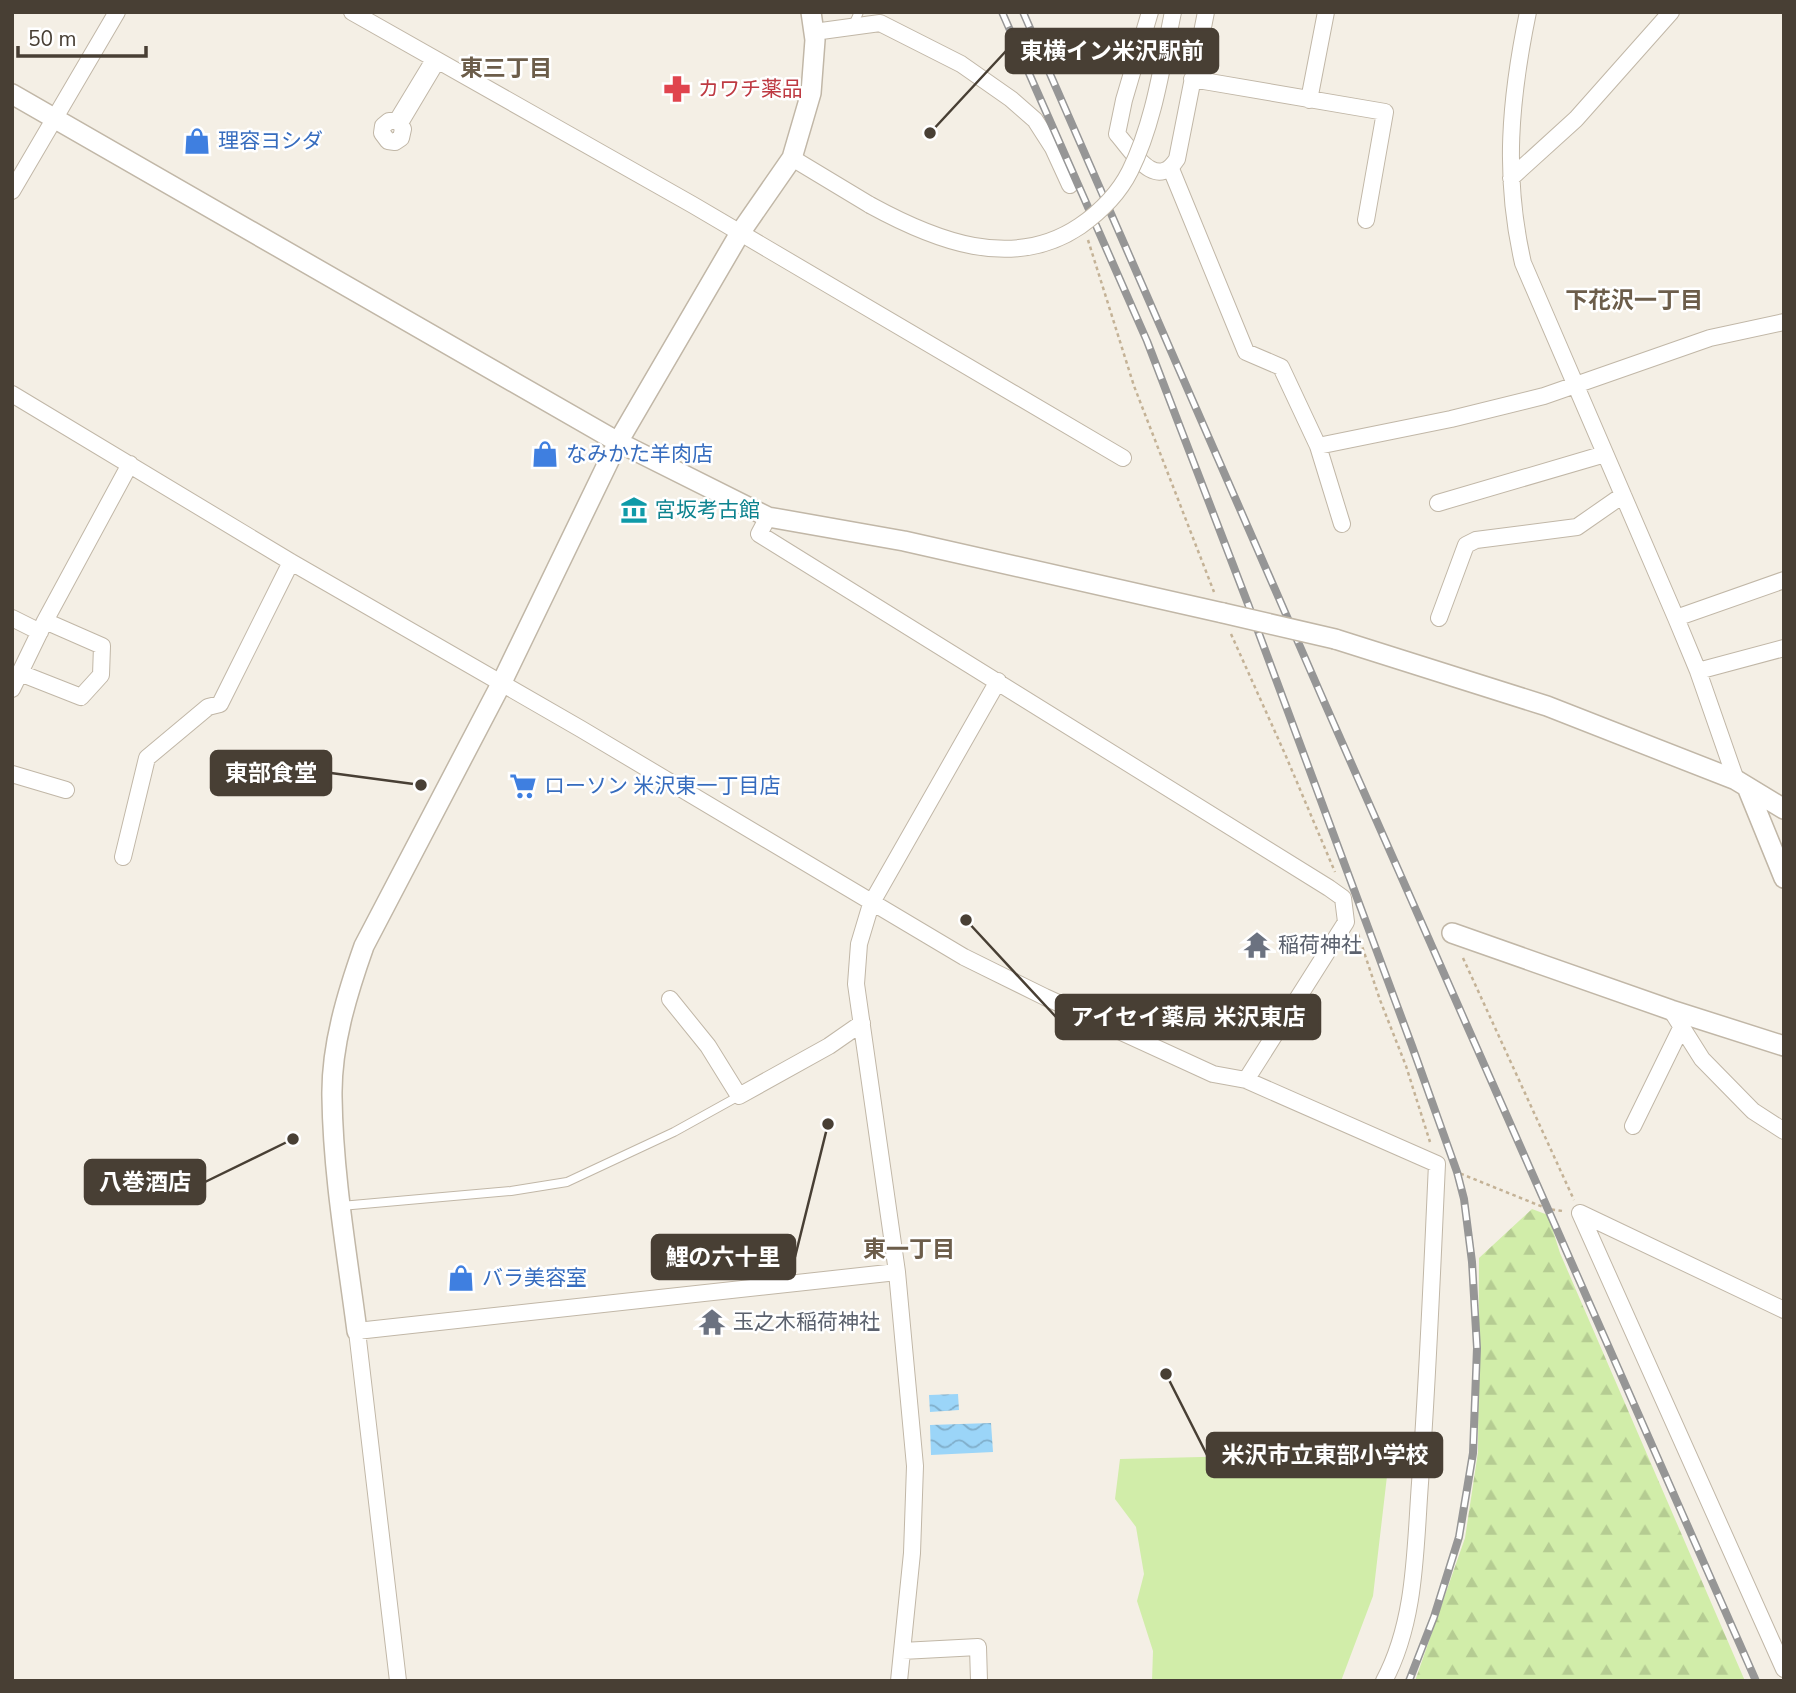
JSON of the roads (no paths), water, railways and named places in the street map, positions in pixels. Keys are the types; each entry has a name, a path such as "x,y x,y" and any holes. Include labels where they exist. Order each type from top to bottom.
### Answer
{"street":[{"path":"12,191 117,12"},
{"path":"352,12 740,233 1123,458"},
{"path":"398,1681 341,1206 332,1097 338,1035 364,946 501,684 618,442 740,233 792,158 811,93 814,32 811,12"},
{"path":"1150,12 1124,100 1117,134 1149,170 1160,172 1171,169 1177,159 1206,12"},
{"path":"792,158 907,226 940,238 996,250 1023,248 1068,234 1101,210 1130,172 1153,106 1173,12"},
{"path":"1309,100 1326,12"},
{"path":"1528,12 1516,69 1510,156 1515,227 1523,263 1676,618 1741,784 1784,878"},
{"path":"1511,178 1576,119 1671,12"},
{"path":"814,32 855,20 880,23 961,64 1011,99 1035,120 1053,148 1070,185"},
{"path":"436,61 400,123 404,131 401,138 395,142 388,141 382,133 383,126 388,121 397,121 436,61"},
{"path":"1192,79 1384,112 1366,220"},
{"path":"12,94 618,442 768,517 904,541 1335,639 1547,706 1741,784 1784,809"},
{"path":"1171,169 1246,352 1281,367 1318,446 1342,524"},
{"path":"1318,446 1464,416 1544,396 1710,338 1784,322"},
{"path":"12,394 291,562 593,736 964,957 1213,1074 1246,1080 1437,1164 1422,1452 1411,1595 1394,1662 1384,1681"},
{"path":"1438,503 1605,454"},
{"path":"12,689 42,626 130,464"},
{"path":"1439,618 1466,545 1476,540 1577,527 1623,495"},
{"path":"768,517 759,534 1343,898 1346,922 1246,1080"},
{"path":"123,857 147,758 208,707 220,704 291,562"},
{"path":"1676,618 1784,580"},
{"path":"12,618 102,646 101,675 81,697 20,673"},
{"path":"1698,671 1784,648"},
{"path":"899,1681 912,1553 915,1466 897,1272 856,984 859,944 871,904 998,681"},
{"path":"12,774 65,790"},
{"path":"1452,933 1676,1018 1784,1046"},
{"path":"670,999 708,1046 739,1096 829,1046 862,1023"},
{"path":"1633,1126 1676,1018"},
{"path":"1676,1018 1702,1059 1753,1111 1784,1131"},
{"path":"1784,1310 1580,1213 1784,1669"},
{"path":"357,1331 897,1272"},
{"path":"902,1651 978,1647 979,1681"}],"lane":[{"path":"341,1206 511,1191 568,1182 674,1132 739,1096"}],"water":[{"path":"958,1394 959,1410 930,1412 929,1395"},
{"path":"991,1423 993,1452 931,1455 930,1425"}],"railway":[{"path":"1002,12 1147,341 1412,1046 1464,1199 1472,1262 1477,1348 1473,1453 1459,1537 1434,1617 1409,1681"},
{"path":"1023,12 1756,1681"}],"place":[{"name":"カワチ薬品","path":"677,89"},
{"name":"東横イン米沢駅前","path":"930,133"},
{"name":"理容ヨシダ","path":"197,141"},
{"name":"なみかた羊肉店","path":"545,454"},
{"name":"宮坂考古館","path":"634,510"},
{"name":"東部食堂","path":"421,785"},
{"name":"ローソン 米沢東一丁目店","path":"523,786"},
{"name":"アイセイ薬局 米沢東店","path":"966,920"},
{"name":"稲荷神社","path":"1257,945"},
{"name":"鯉の六十里","path":"828,1124"},
{"name":"八巻酒店","path":"293,1139"},
{"name":"バラ美容室","path":"461,1278"},
{"name":"玉之木稲荷神社","path":"712,1322"},
{"name":"米沢市立東部小学校","path":"1166,1374"}],"district":[{"name":"東三丁目","path":"506,68"},
{"name":"下花沢一丁目","path":"1634,300"},
{"name":"東一丁目","path":"909,1249"}]}
